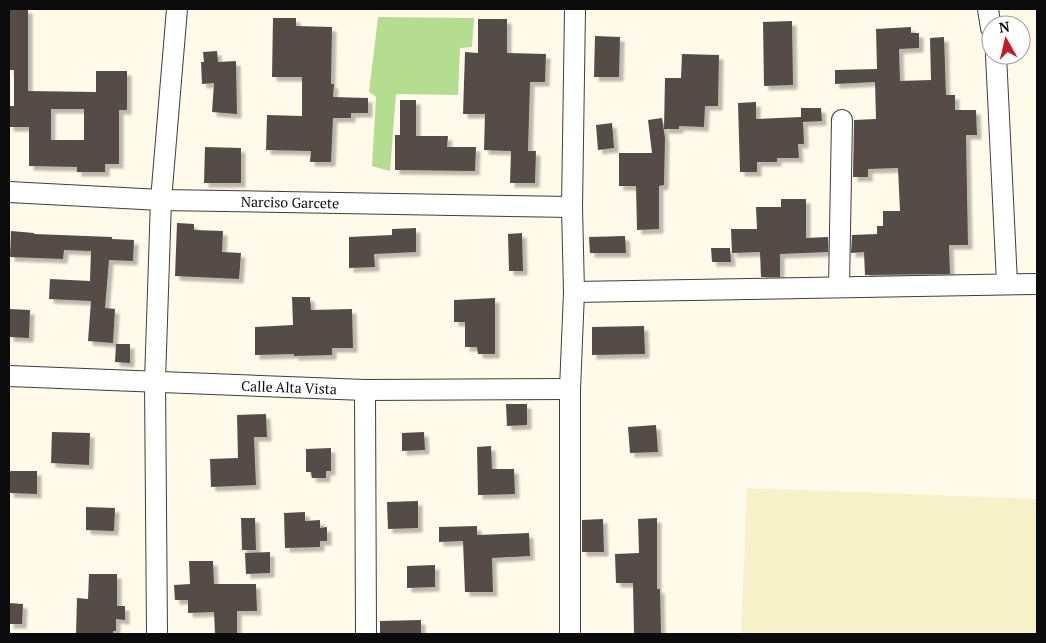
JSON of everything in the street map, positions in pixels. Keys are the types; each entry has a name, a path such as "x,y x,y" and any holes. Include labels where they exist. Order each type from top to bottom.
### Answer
{"street":[{"path":"157,634 155,381 161,200 177,9"},
{"path":"570,634 570,388 574,292 572,207 574,9"},
{"path":"996,65 1007,283"},
{"path":"839,287 842,120"},
{"name":"Narciso Garcete","path":"9,192 161,200 572,207"},
{"path":"574,292 1007,283 1037,284"},
{"name":"Calle Alta Vista","path":"9,376 365,390 570,388"},
{"path":"365,390 366,634"}],"shaded area":[{"path":"747,488 1037,499 1037,634 741,634"}],"green space":[{"path":"378,17 474,18 472,47 460,48 458,95 396,94 390,171 372,166 376,97 369,92"}],"building":[{"path":"9,9 28,9 28,91 96,92 96,71 127,71 127,110 119,110 119,164 105,164 105,172 77,172 77,167 29,166 29,127 9,127 9,106 14,106 14,70 9,70","holes":["51,109 84,109 84,140 51,140"]},
{"path":"273,18 296,18 296,26 332,27 331,84 334,84 333,97 368,98 368,113 351,113 351,118 333,118 331,162 310,162 311,151 266,150 267,115 302,116 302,77 272,77"},
{"path":"478,19 507,19 507,53 546,54 545,82 530,82 528,151 536,151 535,183 510,183 511,151 484,150 485,114 463,114 465,52 478,53"},
{"path":"792,21 793,85 764,86 763,22"},
{"path":"911,27 911,33 919,33 919,48 899,49 900,81 931,80 930,38 944,37 946,95 955,95 955,110 976,110 977,135 966,135 968,245 949,245 950,274 865,275 864,252 851,253 852,235 877,234 877,226 883,226 883,211 900,211 898,168 868,169 868,177 853,177 854,120 876,119 875,82 835,84 835,70 877,69 876,29"},
{"path":"595,36 620,37 619,77 594,77"},
{"path":"217,51 218,62 236,61 237,114 212,112 214,83 202,84 201,62 204,62 203,52"},
{"path":"682,54 719,55 718,106 705,106 704,127 679,126 679,129 664,129 665,78 681,78"},
{"path":"400,100 416,100 416,136 448,136 447,147 476,147 475,171 395,170 395,135 400,135"},
{"path":"756,102 756,119 801,117 801,108 821,108 822,121 803,122 804,144 798,144 799,158 777,158 777,162 757,162 757,172 740,172 738,103"},
{"path":"662,118 665,138 664,185 659,186 659,229 637,230 636,186 619,186 619,153 652,153 648,120"},
{"path":"612,123 614,148 598,150 596,125"},
{"path":"205,147 241,148 241,183 204,183"},
{"path":"781,199 806,199 806,238 828,237 828,252 780,254 780,277 761,277 760,252 732,253 731,229 757,229 756,207 781,207"},
{"path":"177,223 194,224 194,230 223,231 222,252 241,253 239,279 175,276"},
{"path":"416,228 416,252 374,254 375,267 349,268 349,237 392,235 392,229"},
{"path":"11,231 134,240 133,261 109,260 105,308 115,309 113,343 88,341 91,301 49,299 50,279 90,281 91,251 64,250 63,259 10,257"},
{"path":"522,233 523,271 509,271 508,234"},
{"path":"625,236 626,253 590,253 589,237"},
{"path":"711,248 730,248 731,262 712,262"},
{"path":"292,297 310,297 311,310 352,309 353,348 332,348 332,355 255,355 255,327 293,325"},
{"path":"495,298 495,354 478,354 477,347 465,347 465,322 454,322 454,300"},
{"path":"9,309 30,310 29,338 9,337"},
{"path":"644,326 645,354 592,355 592,327"},
{"path":"116,344 130,344 130,363 115,362"},
{"path":"506,404 527,404 527,425 507,426"},
{"path":"266,414 267,437 254,437 256,485 211,487 210,459 238,458 237,415"},
{"path":"656,425 658,452 630,453 628,427"},
{"path":"52,432 90,433 89,465 51,463"},
{"path":"424,432 425,450 402,451 402,433"},
{"path":"491,446 492,469 514,469 515,494 478,495 477,447"},
{"path":"331,448 331,471 326,471 326,478 312,478 311,472 306,472 306,449"},
{"path":"9,471 37,471 37,494 9,493"},
{"path":"418,501 418,528 388,529 387,502"},
{"path":"86,507 115,508 114,531 86,530"},
{"path":"305,512 305,521 320,520 320,528 327,527 327,541 320,541 320,547 285,548 284,513"},
{"path":"241,518 255,518 256,550 242,550"},
{"path":"657,518 657,589 660,589 661,634 634,634 633,583 616,583 615,554 639,553 638,519"},
{"path":"603,519 604,552 582,552 582,520"},
{"path":"477,526 477,535 529,533 530,556 492,558 493,592 465,592 463,541 439,542 439,527"},
{"path":"270,552 270,573 246,574 245,553"},
{"path":"189,561 213,561 214,584 256,584 257,611 237,611 237,634 215,634 214,612 188,613 188,600 175,600 174,585 190,584"},
{"path":"435,565 435,587 407,588 407,566"},
{"path":"89,574 117,574 117,606 125,606 125,620 116,619 116,631 113,631 113,634 76,634 77,598 88,599"},
{"path":"9,603 23,604 22,624 9,624"},
{"path":"421,620 421,634 380,634 380,621"}]}
